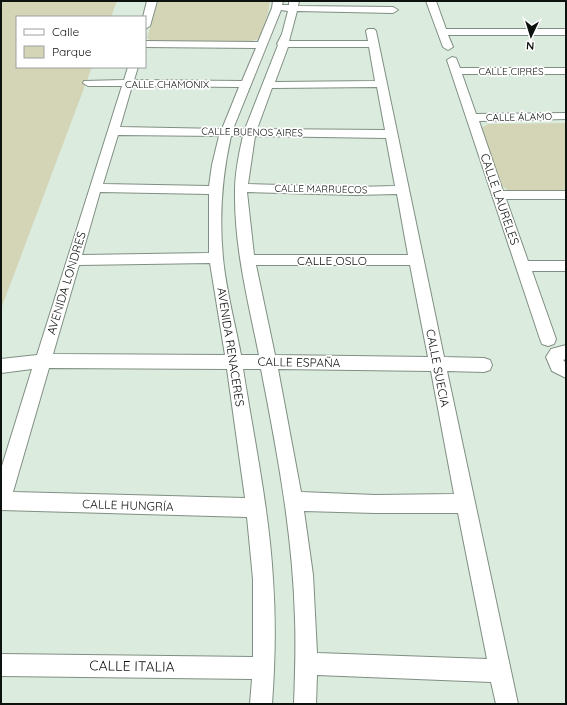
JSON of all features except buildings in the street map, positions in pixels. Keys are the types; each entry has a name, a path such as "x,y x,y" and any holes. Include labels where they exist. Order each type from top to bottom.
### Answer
{"street":[{"path":"146,22 152,1"},
{"path":"431,1 448,47"},
{"path":"277,5 393,10"},
{"name":"AVENIDA RENACERES","path":"261,704 264,668 263,579 256,508 234,361 216,258 215,190 218,164 226,132 277,5"},
{"path":"293,5 282,44 250,133 241,188 242,215 248,260 294,502 304,578 308,664 305,704"},
{"path":"443,32 566,32"},
{"name":"CALLE SUECIA","path":"282,44 372,38 499,671 507,704"},
{"path":"146,44 262,45"},
{"name":"CALLE LAURELES","path":"452,60 548,339"},
{"name":"AVENIDA LONDRES","path":"1,501 42,361 133,68"},
{"name":"CALLE CIPRÉS","path":"456,71 566,71"},
{"name":"CALLE CHAMONIX","path":"88,83 245,84"},
{"path":"267,85 381,84"},
{"name":"CALLE ÁLAMO","path":"472,118 566,116"},
{"name":"CALLE BUENOS AIRES","path":"114,131 391,134"},
{"path":"96,188 215,190"},
{"name":"CALLE MARRUECOS","path":"241,188 355,191 402,190"},
{"path":"498,195 566,195"},
{"path":"73,260 216,258"},
{"name":"CALLE OSLO","path":"248,260 416,260"},
{"path":"524,266 566,266"},
{"path":"566,352 557,354 554,357 555,363 560,369 566,370"},
{"name":"CALLE ESPAÑA","path":"1,366 42,361 234,361 484,365"},
{"name":"CALLE HUNGRÍA","path":"1,501 256,508"},
{"path":"294,502 375,504 465,503"},
{"path":"308,664 499,671"},
{"name":"CALLE ITALIA","path":"1,665 264,668"}],"green space":[{"path":"1,1 117,1 111,16 16,16 16,68 92,68 1,309"},
{"path":"158,1 270,1 268,13 259,39 248,42 153,42 147,38"},
{"path":"566,123 566,194 513,194 501,185 480,129 488,124"}]}
